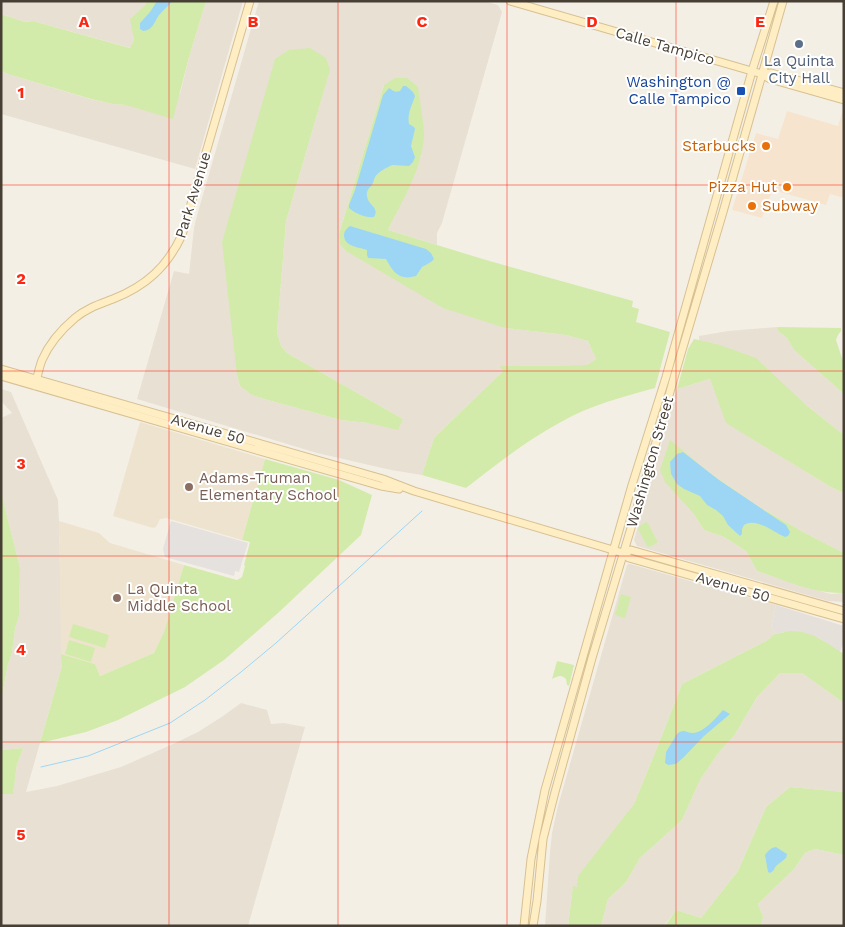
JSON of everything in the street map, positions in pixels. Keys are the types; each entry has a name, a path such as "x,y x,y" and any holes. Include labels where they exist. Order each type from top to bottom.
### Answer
{"main road":[{"name":"Park Avenue","path":"36,383 42,361 60,332 76,317 91,307 142,285 166,264 176,248 182,235 250,1"},
{"name":"Calle Tampico","path":"510,1 752,71 770,79 844,100"},
{"name":"Washington Street","path":"524,926 531,859 545,790 632,485 666,377 752,71 774,1"},
{"name":"Washington Street","path":"533,926 543,839 592,658 726,203 783,1"},
{"name":"Calle Tampico","path":"762,74 771,73 844,93"},
{"name":"Avenue 50","path":"1,369 36,383"},
{"name":"Avenue 50","path":"1,376 36,383 383,479 414,492 623,553 629,558 844,619"},
{"name":"Avenue 50","path":"623,553 631,550 844,611"}],"shaded area":[{"path":"1,1 147,1 131,19 134,40 131,48 33,21 25,22 1,14"},
{"path":"206,1 243,1 195,169 1,114 1,71 90,99 113,104 126,105 180,94"},
{"path":"259,1 484,1 498,5 502,12 442,223 437,233 437,245 388,230 421,156 384,85 339,234 505,328 566,335 588,341 596,359 587,365 502,365 503,371 434,438 422,475 317,453 137,399 174,271 189,274 196,219","holes":["330,70 286,221 277,332 281,346 287,353 403,419 368,423 341,420 250,394 240,386 237,375"]},
{"path":"843,110 844,198 830,194 826,205 773,190 762,218 732,210 756,133 778,139 787,111 838,126"},
{"path":"778,327 778,331 787,338 794,350 844,394 844,435 806,405 717,344 699,341 699,336 728,331"},
{"path":"710,379 727,423 831,487 844,493 844,553 761,508 710,473 670,441 693,513 704,530 724,537 746,551 757,571 831,594 844,593 844,602 828,601 637,546 634,540 677,389"},
{"path":"1,389 11,392 58,500 62,666 26,792 57,786 121,767 198,732 241,703 267,710 271,724 284,723 305,727 248,926 1,926 1,794 13,793 17,764 23,748 1,750 1,701 19,616 20,568 1,492 1,418 12,413 1,401"},
{"name":"Adams-Truman Elementary School","path":"140,422 265,459 242,540 166,518 160,519 156,527 153,528 113,516"},
{"name":"La Quinta Middle School","path":"59,521 99,533 110,543 184,565 164,632 154,653 100,676 95,664 61,654"},
{"path":"171,521 248,543 239,572 235,571 234,576 165,557 163,549"},
{"path":"628,564 776,605 771,627 775,634 766,641 682,684 634,804 577,887 573,887 568,926 545,926 552,833 558,806"},
{"path":"776,605 844,626 844,642 840,652 819,638 784,632 775,634 771,627"},
{"path":"780,673 802,673 844,703 844,792 790,787 766,807 738,871 701,918 676,910 664,926 601,926 608,899 626,882 640,858 682,820 700,780 719,752 734,736 757,697"},
{"path":"815,849 844,855 844,926 761,926 763,917 758,904 794,869 805,853"}],"green space":[{"path":"147,1 206,1 173,119 126,105 91,99 1,71 1,14 25,22 33,21 130,48 134,40 130,19"},
{"path":"310,48 326,58 330,70 286,221 277,332 281,346 287,353 403,419 398,430 368,423 341,420 264,399 250,394 240,386 237,375 222,242 275,59 289,50"},
{"path":"395,78 407,78 418,87 424,133 416,171 388,230 486,260 633,301 632,307 639,309 636,322 670,332 655,388 607,402 572,416 524,444 466,488 422,475 434,438 503,371 500,367 502,365 587,365 596,359 588,341 566,335 505,328 443,308 346,251 340,244 339,234 384,85"},
{"path":"778,327 841,328 836,340 844,364 844,394 794,350 787,338 778,331"},
{"path":"694,339 717,344 756,358 806,405 844,435 844,493 726,423 710,379 677,389 688,349"},
{"path":"670,440 710,473 761,508 844,553 844,593 811,589 757,571 746,551 724,537 704,530 693,513 665,482 660,470"},
{"path":"265,459 339,480 372,495 361,535 278,613 224,660 185,687 118,720 86,732 40,743 62,666 61,654 95,664 100,676 154,653 164,632 184,565 237,580 242,577 250,542 242,540"},
{"path":"1,492 20,568 19,616 1,701"},
{"path":"646,522 657,541 657,543 649,547 638,529 639,526"},
{"path":"621,594 631,597 625,618 615,615"},
{"path":"73,624 109,635 105,648 69,637"},
{"path":"790,631 812,635 844,654 844,703 802,673 780,673 757,697 734,736 719,752 700,780 682,820 640,858 626,882 608,899 601,926 568,926 573,886 577,887 578,876 634,804 682,684 766,641 775,634"},
{"path":"69,640 95,648 91,662 65,654"},
{"path":"557,661 574,665 569,686 563,676 552,679"},
{"path":"23,748 17,764 13,794 1,794 1,750"},
{"path":"790,787 844,792 844,855 815,849 805,853 794,869 758,904 763,917 761,926 665,926 676,910 701,918 738,871 766,807"}],"water":[{"path":"157,1 172,1 160,14 152,27 143,31 140,29 140,23"},
{"path":"403,86 406,86 415,96 409,113 409,124 415,129 411,146 415,157 409,166 392,165 376,175 367,194 369,202 376,211 374,217 364,216 349,208 349,205 383,95 389,88 398,92"},
{"path":"350,226 426,249 434,259 422,267 416,276 401,276 391,268 386,259 368,258 367,250 347,242 344,233"},
{"path":"683,452 719,480 786,525 790,532 788,536 785,537 759,524 749,523 744,525 740,536 728,525 723,516 707,505 700,496 677,484 671,474 670,462 677,454"},
{"path":"723,710 730,714 704,736 684,757 676,764 668,765 665,763 666,752 679,732 693,733 701,731"},
{"path":"776,847 787,854 786,858 770,873 768,872 765,855"}],"waterway":[{"path":"41,767 88,756 170,723 205,700 276,643 422,511"}],"place":[{"name":"La Quinta City Hall","path":"799,44"},
{"name":"Washington @ Calle Tampico","path":"741,91"},
{"name":"Starbucks","path":"766,146"},
{"name":"Pizza Hut","path":"787,187"},
{"name":"Subway","path":"752,206"},
{"name":"Adams-Truman Elementary School","path":"189,487"},
{"name":"La Quinta Middle School","path":"117,598"}]}
